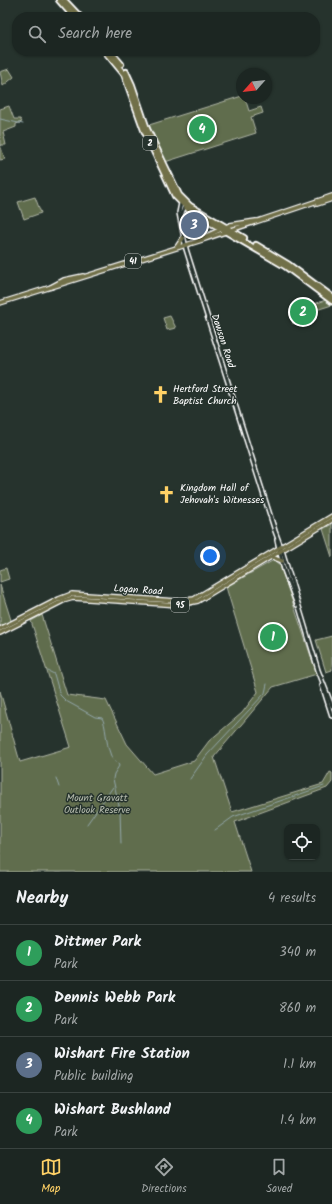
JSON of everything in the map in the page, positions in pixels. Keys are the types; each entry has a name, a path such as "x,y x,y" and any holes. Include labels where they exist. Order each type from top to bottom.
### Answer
{"highway":[{"path":"59,0 70,12"},
{"path":"64,0 75,12"},
{"name":"2","path":"109,56 124,74 145,133 174,193 184,204 289,265 332,297"},
{"name":"2","path":"114,56 129,78 147,129 176,191 184,204"},
{"name":"2","path":"225,229 232,235 292,271 332,301"}],"main road":[{"name":"41","path":"196,241 214,231 239,227 332,198"},
{"name":"Dawson Road","path":"184,204 181,217 183,238 280,549"},
{"name":"41","path":"0,303 211,237 233,224 263,220"},
{"path":"214,231 215,223 233,224"},
{"path":"239,227 238,231 240,236"},
{"path":"211,237 224,234 232,235"},
{"path":"176,248 183,238"},
{"name":"Logan Road","path":"0,633 63,601 73,598 179,604 194,602 272,557 280,549 332,516"},
{"name":"Logan Road","path":"0,630 59,599 72,594 177,601 194,599 332,520"},
{"path":"280,549 282,561 298,606"},
{"path":"280,549 332,716"},
{"path":"272,557 282,561"},
{"path":"318,670 332,706"}],"green space":[{"path":"9,69 14,77 3,86 0,72"},
{"path":"236,98 236,104 247,104 249,111 261,107 263,113 251,117 256,133 165,162 149,125"},
{"path":"9,106 14,119 20,119 22,122 16,124 16,127 3,132 6,145 0,145 0,109"},
{"path":"0,145 5,159 0,160"},
{"path":"35,197 41,213 24,219 18,202"},
{"path":"326,300 332,305 313,311 316,319 310,321 307,312 296,316 297,321 293,324 290,312"},
{"path":"170,316 176,328 167,330 163,318"},
{"path":"332,524 332,557 323,529"},
{"name":"Mount Gravatt Outlook Reserve","path":"274,560 280,565 317,674 273,687 214,757 232,812 323,784 330,772 332,773 332,782 327,788 235,822 251,872 0,872 0,691 20,762 71,747 31,621 42,615 67,695 106,700 127,744 153,774 194,761 209,741 242,713 258,692 226,587"},
{"path":"6,568 9,579 0,582 0,570"},
{"path":"0,585 11,620 0,626"},
{"path":"332,636 332,670 326,672 316,640"}],"waterway":[{"path":"0,119 23,124"},
{"path":"308,307 312,321"},
{"path":"48,671 54,674 60,695 66,701 95,717 102,718 111,755 119,766 113,779 120,810 121,844"},
{"path":"190,779 207,755 265,693 267,684"},
{"path":"56,778 59,787"},
{"path":"215,830 233,817 324,786"},
{"path":"87,824 113,787"}],"place":[{"name":"Wishart Bushland","path":"202,129"},
{"name":"Wishart Fire Station","path":"194,225"},
{"name":"Dennis Webb Park","path":"303,312"},
{"name":"Hertford Street Baptist Church","path":"160,395"},
{"name":"Kingdom Hall of Jehovah's Witnesses","path":"167,494"},
{"name":"Dittmer Park","path":"273,637"}]}
